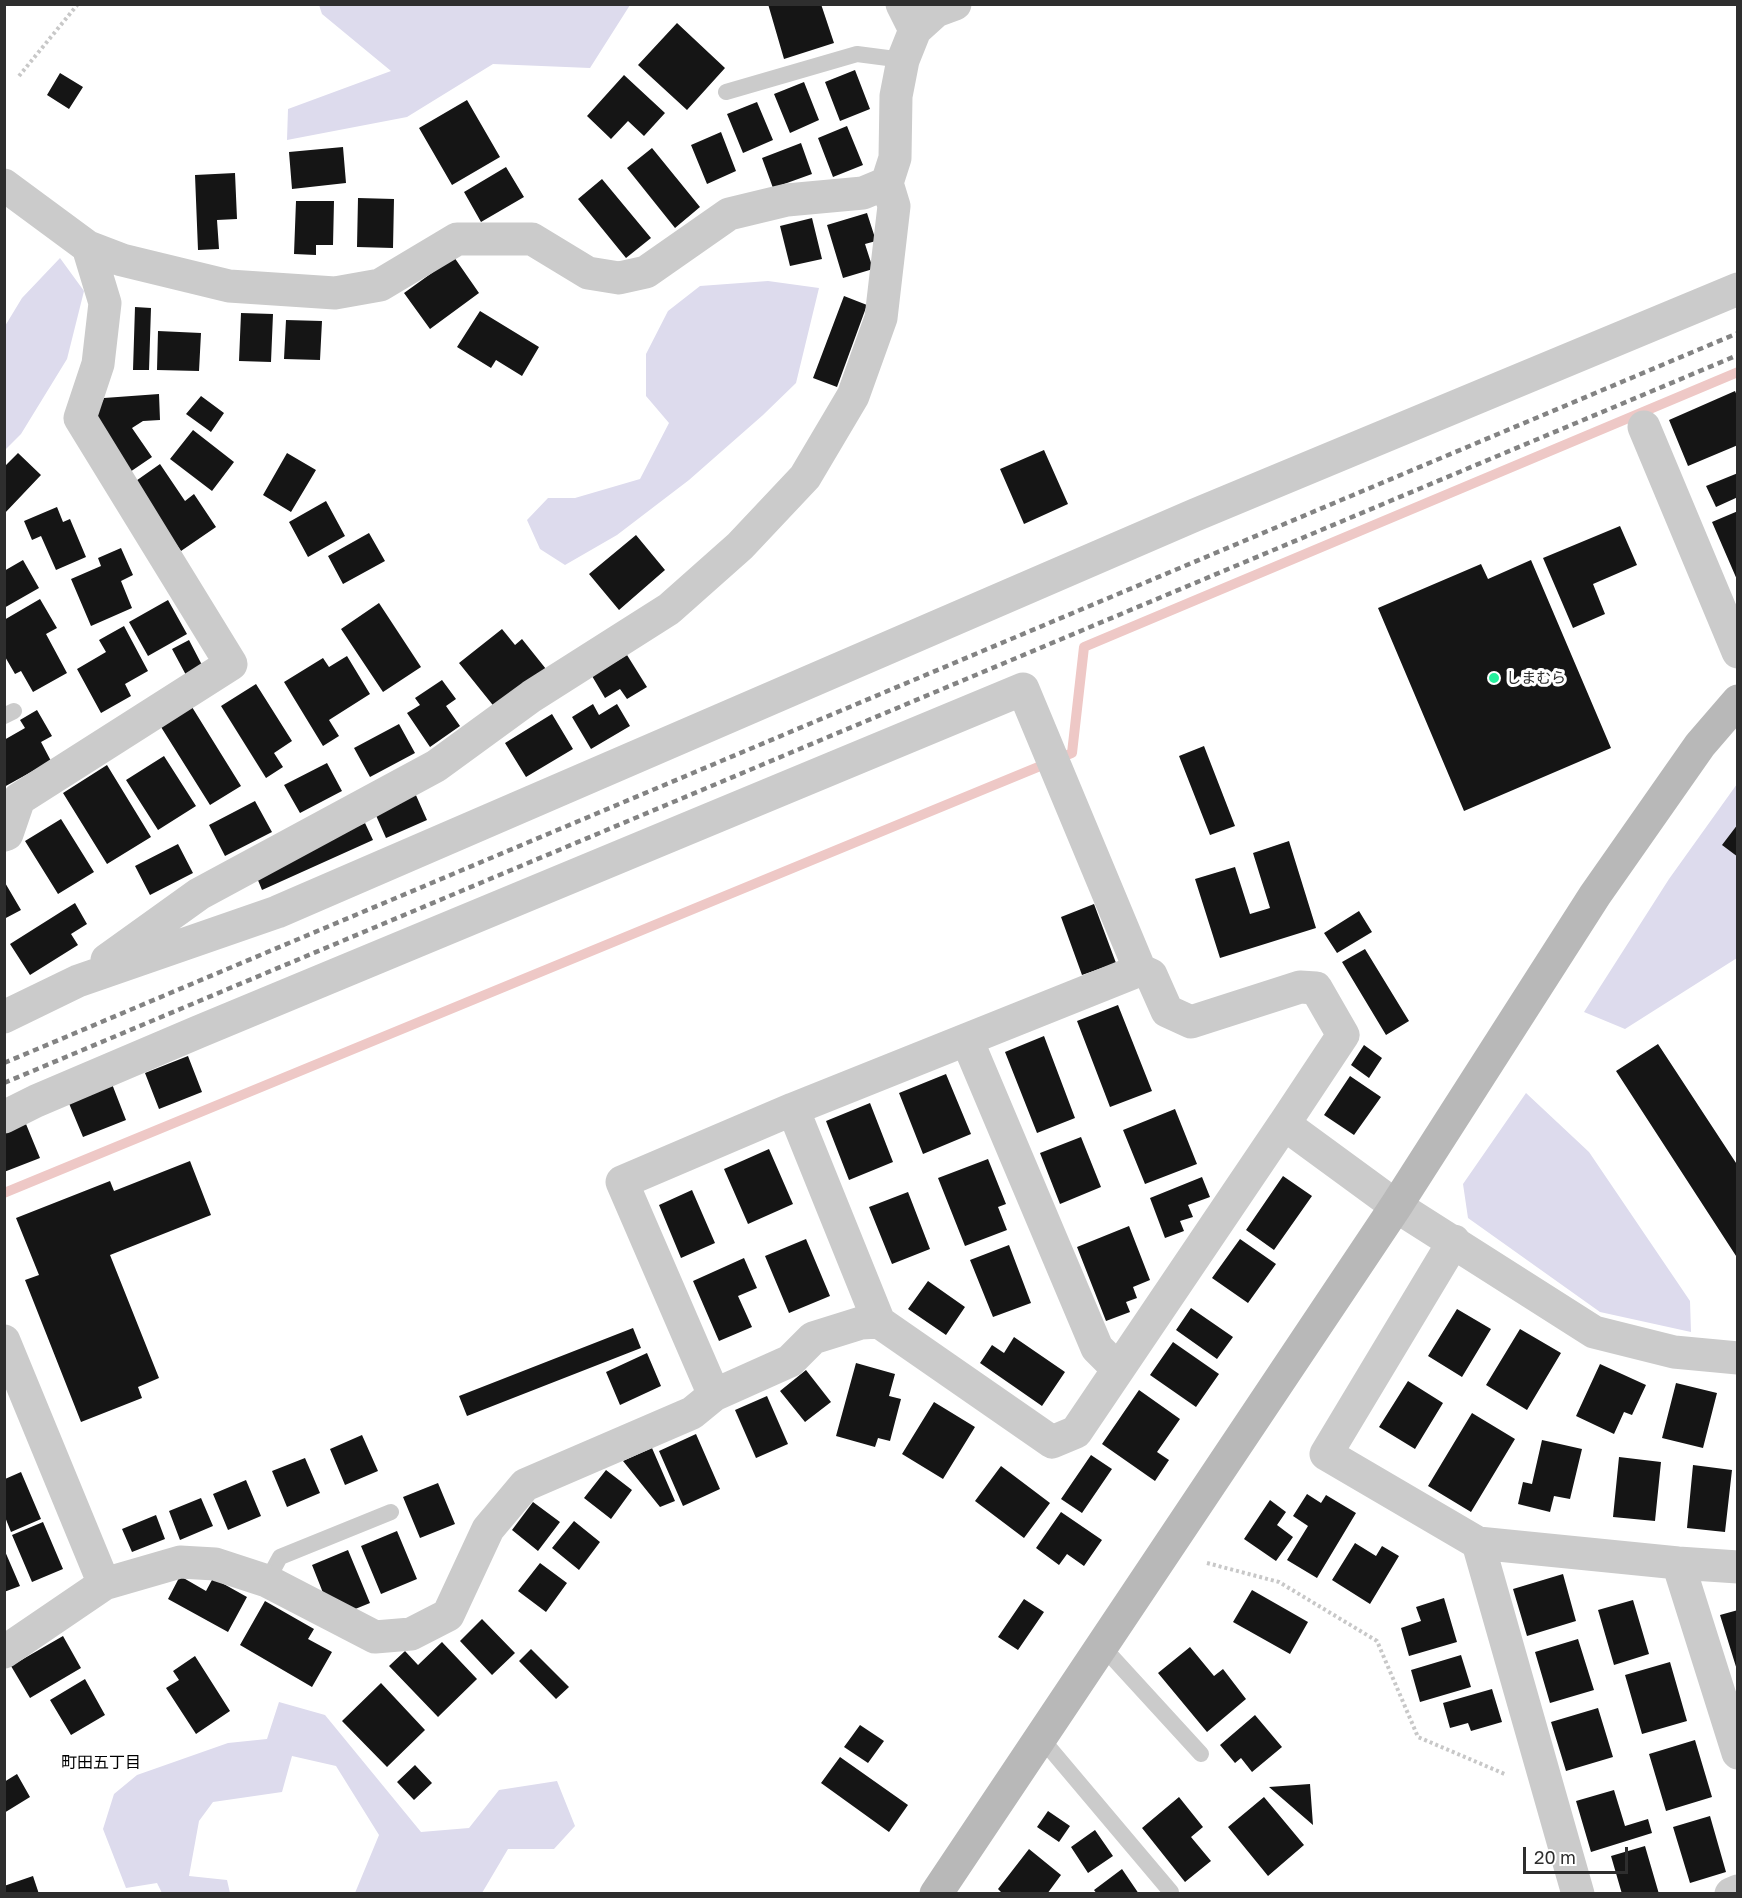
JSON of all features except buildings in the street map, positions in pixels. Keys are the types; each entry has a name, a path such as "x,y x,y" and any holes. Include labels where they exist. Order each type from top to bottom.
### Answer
{"street":[{"path":"78,981 200,894 436,766 532,696 669,609 741,546 805,477 853,396 881,318 894,206 887,183 895,158 896,96 909,17 955,4"},
{"path":"4,185 88,247 122,260 229,286 335,293 380,285 457,239 532,239 588,273 619,279 646,272 729,214 787,200 863,193 887,183"},
{"path":"4,835 7,834 19,800 231,664 80,418 98,364 105,303 88,247"},
{"path":"4,1017 78,981 277,912 1185,520 1737,289"},
{"path":"1644,427 1737,652"},
{"path":"4,1117 209,1027 1023,690 1140,970 1151,975 1167,1011 1191,1022 1300,987 1316,988 1343,1035 1076,1432 1052,1442 879,1322 794,1109"},
{"path":"936,1893 1396,1206 1595,895 1700,745 1737,701"},
{"path":"714,1395 622,1182 794,1109 1140,970"},
{"path":"967,1040 1097,1348 1118,1369"},
{"path":"1284,1124 1396,1206 1594,1332 1674,1352 1737,1358"},
{"path":"1454,1241 1326,1454 1478,1543 1737,1567"},
{"path":"4,1652 104,1584 180,1562 215,1564 267,1581 375,1637 411,1634 448,1615 488,1529 525,1485 692,1413 714,1395 790,1361 813,1338 861,1323 879,1322"},
{"path":"4,1341 104,1584"},
{"path":"1478,1543 1578,1893"},
{"path":"1678,1563 1737,1754"},
{"path":"1731,1893 1737,1891"}],"lane":[{"path":"726,92 857,54 903,60"},
{"path":"267,1581 280,1557 391,1512"},
{"path":"1102,1646 1201,1754"},
{"path":"1041,1738 1171,1892"}],"path":[{"path":"19,76 78,4"},
{"path":"1207,1563 1279,1582 1377,1641 1418,1737 1516,1779"}],"shaded area":[{"path":"319,4 630,5 590,68 493,64 407,117 287,140 288,109 391,71 322,14"},
{"path":"60,258 84,291 67,359 21,434 5,450 5,326 22,298"},
{"path":"768,281 819,288 796,383 689,480 617,535 565,565 540,549 527,520 548,498 575,498 640,479 669,423 646,396 646,354 668,311 700,286"},
{"path":"1737,784 1737,958 1625,1029 1584,1012 1669,879"},
{"path":"1526,1093 1589,1152 1690,1301 1691,1332 1600,1312 1468,1218 1463,1184"},
{"path":"279,1702 325,1715 421,1832 469,1828 499,1790 557,1781 575,1826 554,1849 508,1849 482,1893 355,1893 379,1835 336,1766 292,1756 282,1792 213,1802 199,1821 189,1876 227,1880 230,1893 162,1893 157,1883 126,1888 103,1829 114,1794 137,1775 228,1743 267,1739"}],"waterway":[{"path":"4,1193 1072,753 1084,647 1738,372"}],"railway":[{"path":"4,1063 1738,333"},
{"path":"4,1083 1738,355"}],"place":[{"name":"しまむら","path":"1494,678"}],"district":[{"name":"町田五丁目","path":"101,1763"}]}
